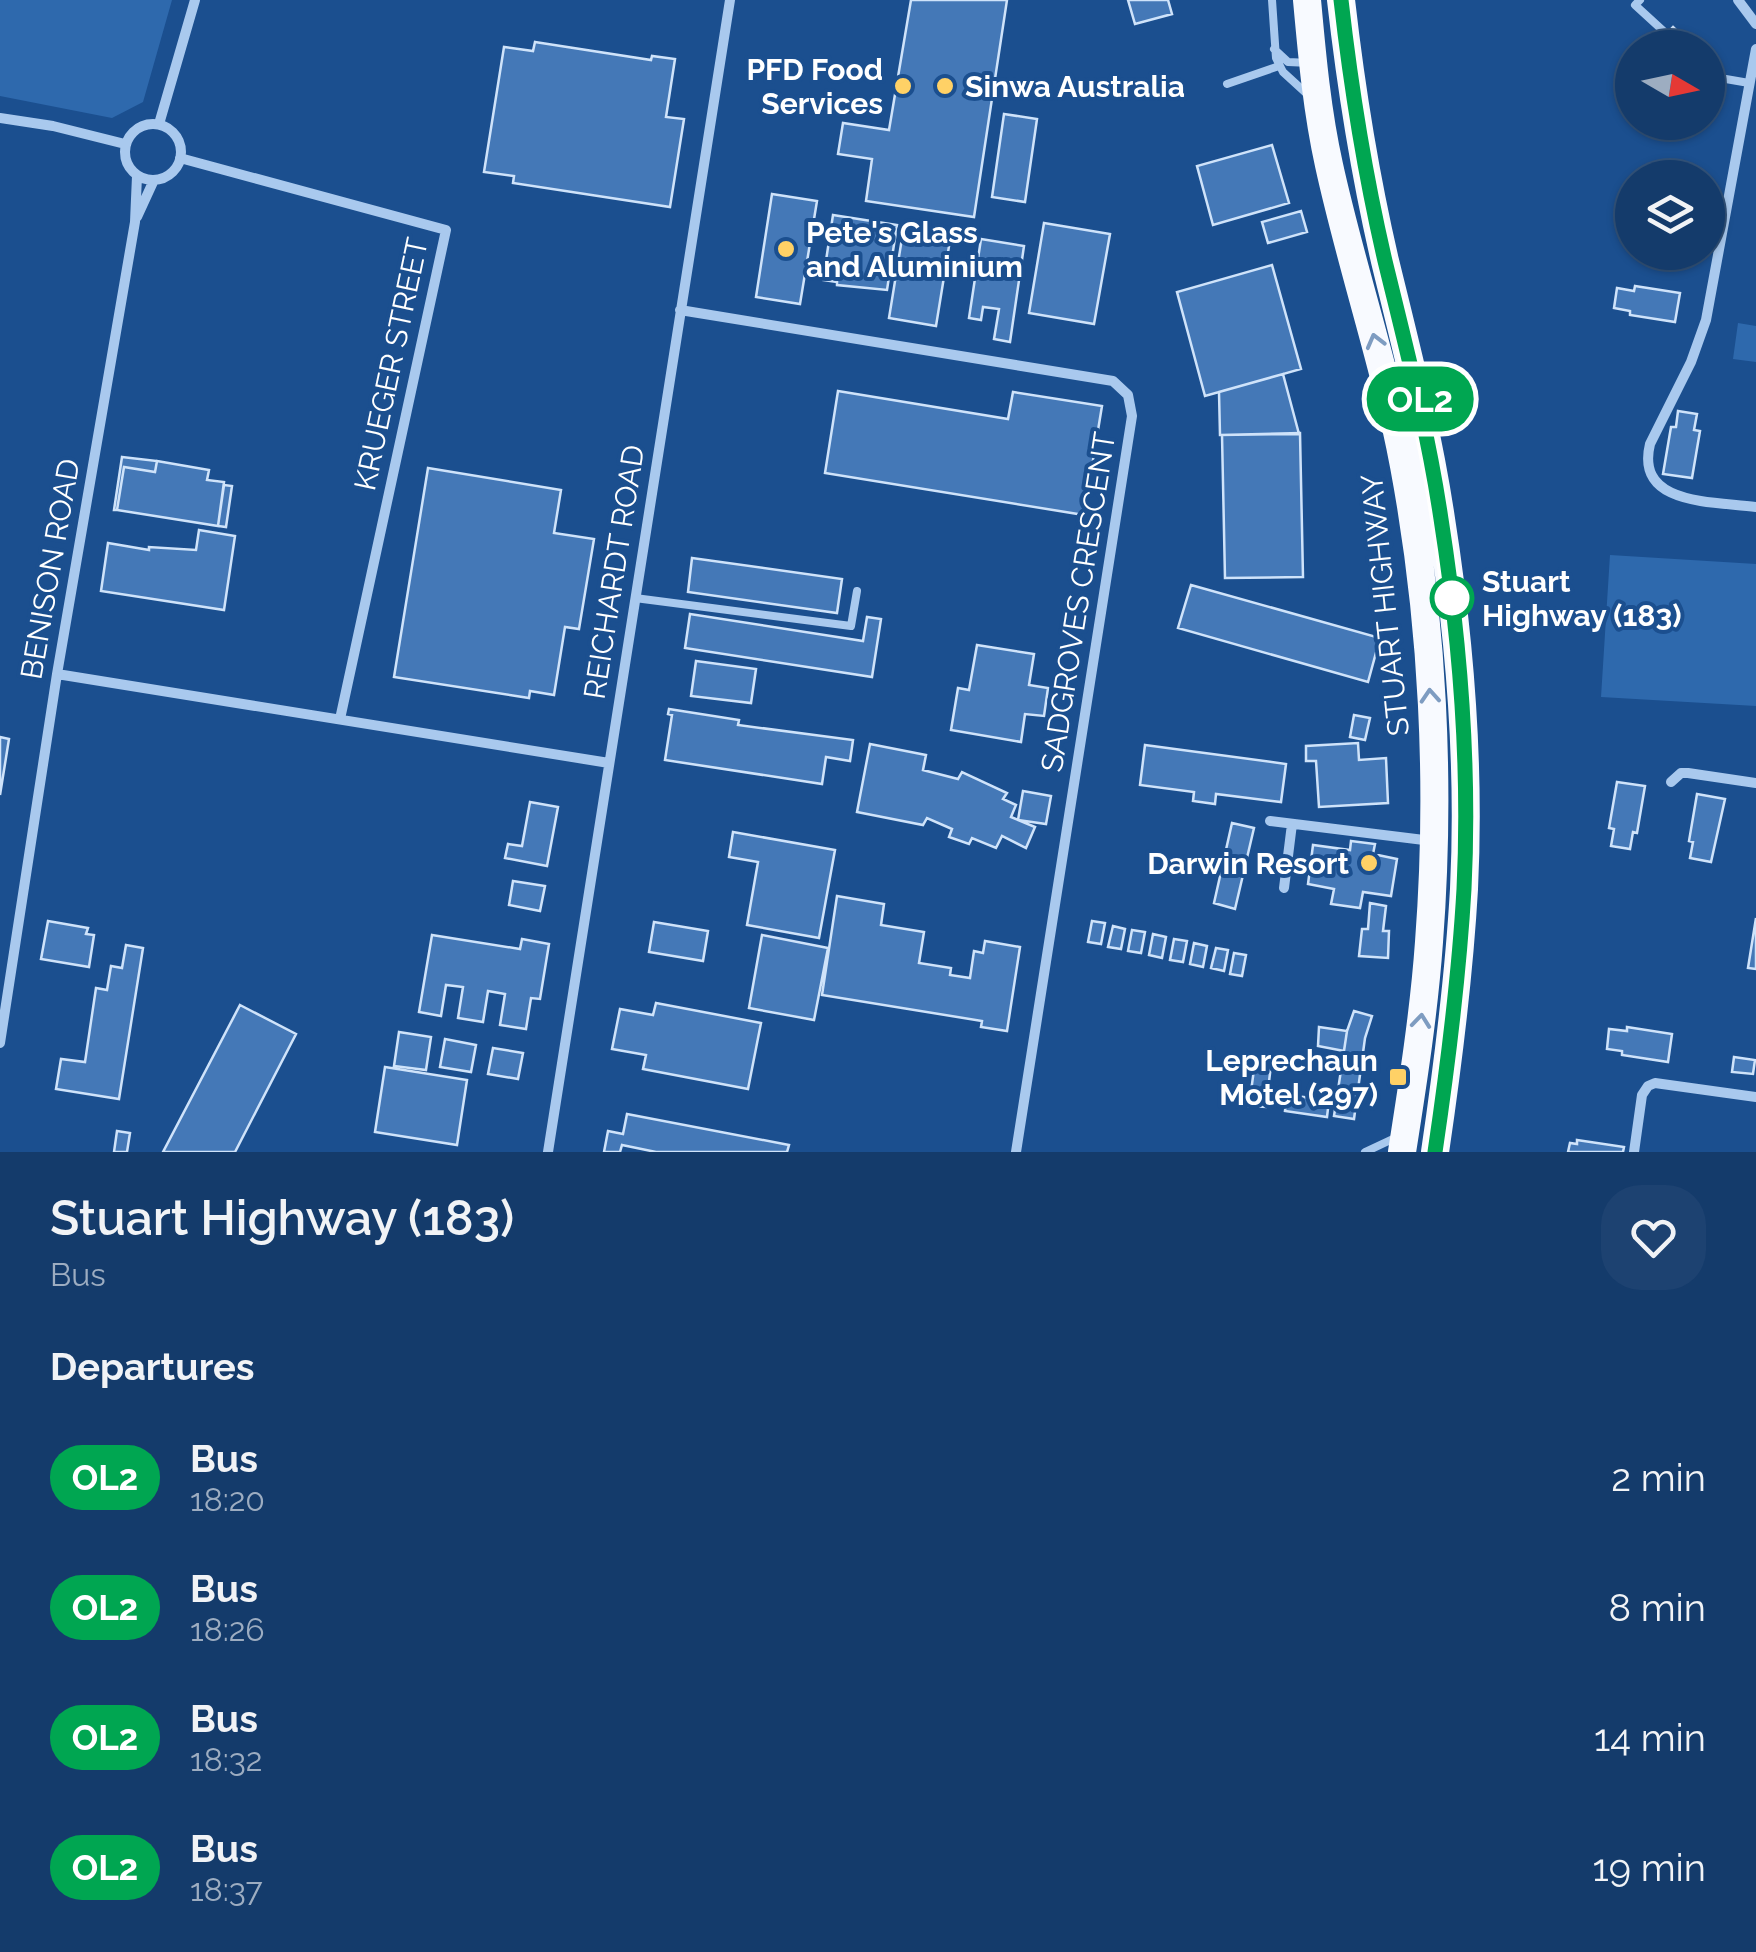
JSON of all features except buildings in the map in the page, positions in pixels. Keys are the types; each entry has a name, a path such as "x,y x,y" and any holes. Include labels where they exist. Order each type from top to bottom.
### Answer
{"highway":[{"name":"STUART HIGHWAY","path":"1307,0 1330,171 1389,394 1418,464 1452,606 1464,814 1458,978 1437,1139 1411,1146 1429,942 1433,841 1418,464 1424,414 1367,176 1341,0"},
{"path":"1314,63 1325,58 1330,48 1329,0"}],"street":[{"path":"159,124 195,0"},
{"name":"REICHARDT ROAD","path":"548,1152 730,0"},
{"path":"1734,0 1753,21"},
{"path":"1756,48 1706,320 1646,459 1650,477 1666,491 1756,507"},
{"path":"0,118 125,144"},
{"path":"159,124 168,127 179,140 180,158 171,174 154,180 137,176 126,162 125,144 142,125 159,124"},
{"name":"KRUEGER STREET","path":"180,158 446,230 340,719"},
{"name":"BENISON ROAD","path":"0,1043 57,674 135,222 137,176"},
{"name":"BENISON ROAD","path":"135,222 154,180"},
{"name":"SADGROVES CRESCENT","path":"680,310 1113,381 1128,395 1132,416 1016,1152"},
{"path":"57,674 609,762"},
{"path":"1671,782 1681,773 1688,773 1756,783"},
{"path":"1270,821 1433,841"},
{"path":"1284,888 1292,824"},
{"path":"1634,1152 1642,1095 1648,1086 1655,1083 1756,1097"}],"lane":[{"path":"1272,0 1274,49 1279,66 1300,85 1320,114"},
{"path":"1640,0 1635,5 1662,30"},
{"path":"1274,49 1294,64 1314,63"},
{"path":"1227,84 1279,66"},
{"path":"1725,79 1749,82"},
{"path":"635,598 851,626 858,591"},
{"path":"1365,1152 1411,1146"}],"shaded area":[{"path":"0,0 172,0 143,102 112,118 0,96"},
{"path":"1738,323 1756,326 1756,362 1733,359"},
{"path":"1610,555 1756,564 1756,706 1601,697"}],"bus line":[{"name":"OL2","path":"1341,0 1367,176 1424,414 1441,519 1458,672 1464,776 1464,886 1448,1070 1435,1152"}],"place":[{"name":"PFD Food Services","path":"903,86"},
{"name":"Sinwa Australia","path":"945,86"},
{"name":"Pete's Glass and Aluminium","path":"786,249"},
{"name":"Stuart Highway (183)","path":"1452,598"},
{"name":"Darwin Resort","path":"1369,863"},
{"name":"Leprechaun Motel (297)","path":"1398,1077"}]}
